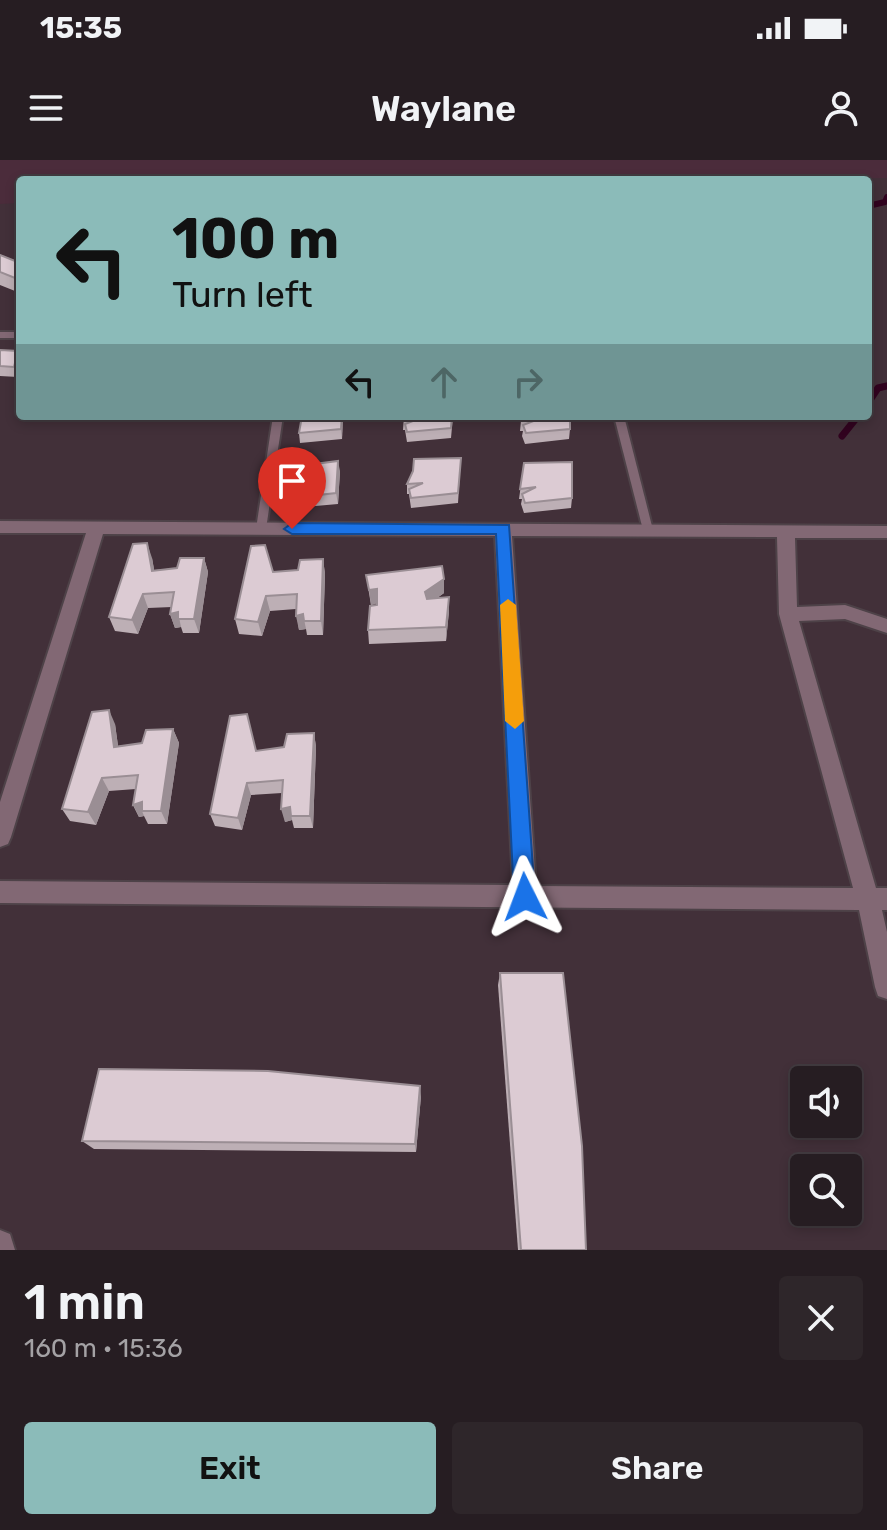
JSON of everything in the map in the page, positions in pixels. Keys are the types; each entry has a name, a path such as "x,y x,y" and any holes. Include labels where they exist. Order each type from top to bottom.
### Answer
{"street":[{"path":"0,527 887,532"},
{"path":"0,837 96,529"},
{"path":"503,529 525,897"},
{"path":"786,531 788,614 877,899 887,987"},
{"path":"788,614 845,612 887,626"},
{"path":"0,892 877,899"},
{"path":"0,1244 1,1250"}],"lane":[{"path":"261,529 277,420"},
{"path":"620,420 648,530"}],"shaded area":[{"path":"0,160 887,160 887,1250 0,1250"},
{"path":"0,160 887,160 887,178 16,176 16,203 0,204"}],"building":[{"path":"0,255 16,261 16,278 0,272"},
{"path":"0,350 16,351 14,367 0,366"},
{"path":"301,420 342,420 341,429 299,433"},
{"path":"415,420 452,420 451,428 407,432 405,424"},
{"path":"536,420 570,420 570,429 526,433 523,425"},
{"path":"299,458 314,459 314,464 338,461 336,493 291,498"},
{"path":"461,458 458,493 411,498 409,489 423,483 407,484 414,459"},
{"path":"572,462 572,498 525,503 522,494 536,487 520,489 524,463"},
{"path":"147,543 152,571 177,568 180,558 204,558 194,619 178,619 178,612 170,614 174,592 143,594 132,620 109,617 133,544"},
{"path":"265,545 273,572 298,570 300,560 323,559 321,621 304,621 303,614 296,616 297,594 266,596 258,622 235,619 251,546"},
{"path":"442,566 444,579 425,592 427,599 449,597 446,627 368,630 370,606 377,605 377,589 369,590 366,575"},
{"path":"109,710 114,747 142,743 146,730 173,729 161,811 142,811 142,802 133,805 138,775 102,778 88,812 62,809 92,712"},
{"path":"247,714 256,751 284,747 287,734 314,733 310,816 291,816 290,807 281,809 283,780 247,783 238,818 210,814 230,716"},
{"path":"500,973 563,973 582,1146 586,1250 521,1250"},
{"path":"99,1069 268,1071 420,1086 415,1144 82,1141"}],"waterway":[{"path":"872,205 885,202 887,197"},
{"path":"872,397 878,388 887,386"},
{"path":"842,436 855,420"}],"slow traffic":[{"path":"508,605 515,721"}],"route":[{"path":"292,529 503,529 525,897"}]}
